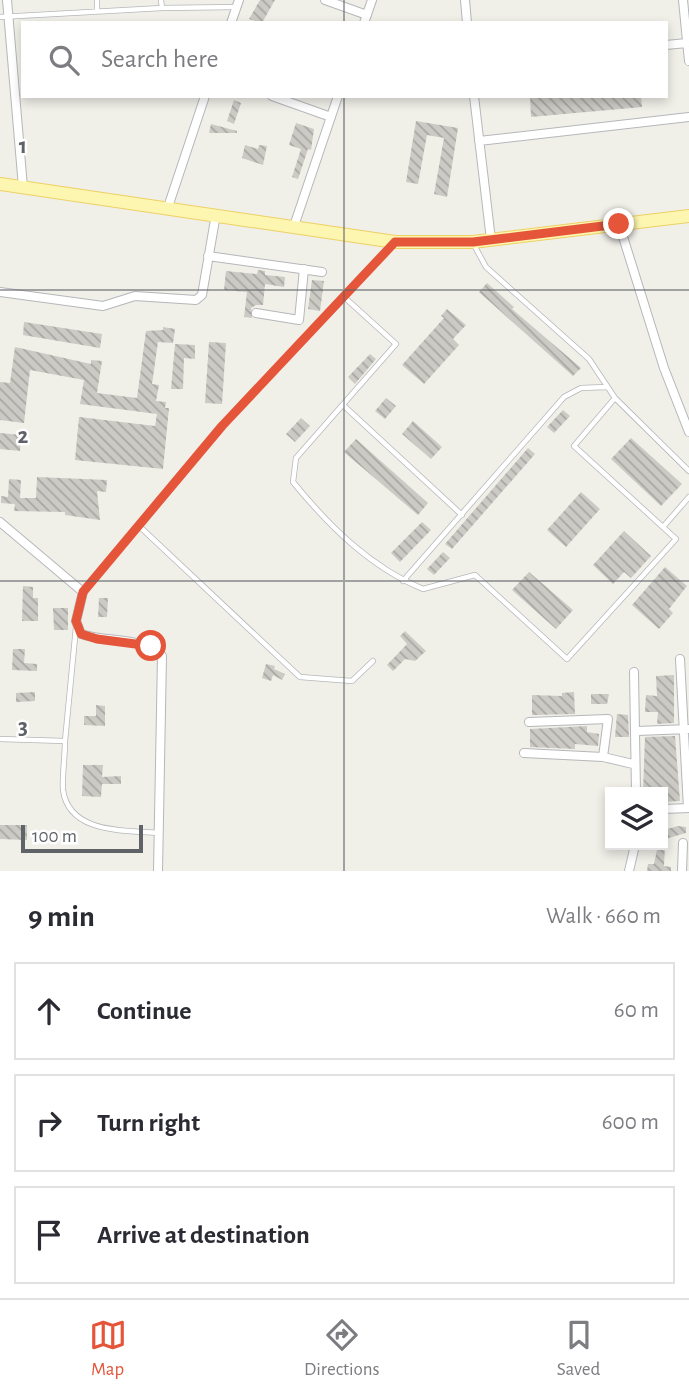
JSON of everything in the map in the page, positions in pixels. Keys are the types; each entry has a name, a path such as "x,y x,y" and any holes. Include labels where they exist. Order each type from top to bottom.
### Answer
{"main road":[{"path":"0,184 395,242 473,242 689,216"}],"street":[{"path":"7,0 4,17 23,187"},
{"path":"325,0 365,19 372,0"},
{"path":"465,0 467,21"},
{"path":"683,0 689,61"},
{"path":"232,21 238,3"},
{"path":"668,45 687,43"},
{"path":"167,207 204,98"},
{"path":"278,98 331,117"},
{"path":"294,226 337,98"},
{"path":"474,98 491,240"},
{"path":"479,141 689,117"},
{"path":"0,292 103,306 135,296 196,300 202,295 216,214"},
{"path":"619,224 663,368 689,432"},
{"path":"208,256 323,272"},
{"path":"256,313 299,320 304,269"},
{"path":"0,522 83,592 76,621 81,634 97,639 151,646 162,656 158,871"},
{"path":"668,809 688,808 687,729 680,660"},
{"path":"634,672 637,731 633,765 635,787"},
{"path":"529,722 608,719 603,757"},
{"path":"637,731 687,729"},
{"path":"524,753 603,757 633,765"},
{"path":"682,871 684,843"},
{"path":"629,871 634,850"}],"lane":[{"path":"97,0 97,11"},
{"path":"161,0 162,8"},
{"path":"4,17 238,3"},
{"path":"83,592 222,426 395,242"},
{"path":"473,242 486,267 589,359 615,398 689,471"},
{"path":"344,296 396,344 296,458 293,482 320,515 374,562 403,581 423,589 475,575 567,659 676,539 574,446 615,398"},
{"path":"403,581 564,397 581,388 608,387"},
{"path":"343,405 462,515"},
{"path":"663,527 689,497"},
{"path":"138,525 300,677 352,681 373,661"},
{"path":"76,621 65,741 63,790 68,804 79,818 98,828 159,833"},
{"path":"0,739 65,741"}],"building":[{"path":"260,0 275,0 263,21 249,19"},
{"path":"530,98 641,98 642,107 531,117"},
{"path":"234,100 241,103 234,124 227,121"},
{"path":"416,121 458,128 447,197 434,194 444,138 427,135 418,184 406,182"},
{"path":"296,123 314,129 311,150 308,149 298,179 292,177 301,149 289,145"},
{"path":"211,124 237,131 237,133 209,133"},
{"path":"245,145 258,149 259,145 267,146 263,165 242,158"},
{"path":"258,270 265,271 265,275 285,277 284,287 265,284 263,305 251,308 252,318 244,317 247,292 224,290 226,271 257,274"},
{"path":"312,280 324,281 320,311 308,309"},
{"path":"487,283 514,307 512,309 581,368 573,376 479,292"},
{"path":"447,309 466,325 453,339 459,345 424,384 402,365 444,318 441,316"},
{"path":"24,322 102,334 100,348 23,335"},
{"path":"163,327 175,329 173,343 158,342 152,384 159,385 156,401 166,402 165,408 169,408 163,469 75,460 79,417 155,426 157,414 80,404 84,380 30,370 24,423 0,420 0,382 10,383 15,347 91,364 91,360 102,361 97,393 137,398 146,331 163,330"},
{"path":"209,342 226,343 222,404 205,403"},
{"path":"175,344 195,345 195,359 184,358 183,389 171,389"},
{"path":"370,354 376,359 355,384 348,377"},
{"path":"386,398 396,406 385,419 375,411"},
{"path":"563,410 570,416 554,433 547,427"},
{"path":"301,418 310,426 295,442 286,434"},
{"path":"413,421 442,447 431,459 402,434"},
{"path":"0,433 21,435 20,451 0,449"},
{"path":"631,438 682,484 661,506 611,459"},
{"path":"356,439 428,503 418,515 344,452"},
{"path":"528,448 535,454 452,549 445,544"},
{"path":"37,477 107,480 106,492 97,491 100,520 65,515 65,512 14,511 15,504 1,503 1,496 8,497 9,479 21,480 20,498 36,498"},
{"path":"581,492 600,509 566,547 547,530"},
{"path":"422,522 431,530 400,562 391,553"},
{"path":"624,531 651,556 631,578 624,572 613,584 593,565"},
{"path":"443,552 450,558 434,575 427,569"},
{"path":"665,567 687,586 669,609 673,613 659,629 632,605"},
{"path":"529,572 573,610 556,629 512,590"},
{"path":"23,586 33,587 33,598 38,598 38,621 22,621"},
{"path":"99,598 108,598 107,617 98,617"},
{"path":"53,608 68,608 68,630 54,630"},
{"path":"405,631 426,651 415,661 405,659 393,671 387,665 407,644 400,636"},
{"path":"13,649 25,649 24,663 37,664 37,671 12,670"},
{"path":"266,664 275,666 274,669 285,674 282,680 273,675 271,681 262,678"},
{"path":"674,675 674,723 657,724 658,712 645,712 646,695 657,696 656,676"},
{"path":"35,692 35,701 16,702 16,693"},
{"path":"574,692 575,714 532,715 532,695 562,696 562,693"},
{"path":"591,694 609,694 607,704 591,704"},
{"path":"96,705 105,706 105,726 84,725 84,716 96,716"},
{"path":"617,714 628,715 629,737 615,737"},
{"path":"587,726 587,732 599,734 598,746 575,744 575,749 530,747 530,729"},
{"path":"675,736 680,801 668,802 668,787 643,787 645,737"},
{"path":"83,765 103,765 102,777 121,776 121,784 102,784 101,797 82,796"},
{"path":"0,825 27,825 27,840 0,839"},
{"path":"686,827 686,833 668,838 668,829"},
{"path":"657,850 665,850 664,866 671,867 671,871 647,871 648,864 654,864"}],"route":[{"path":"151,646 97,639 81,634 76,621 83,592 222,426 395,242 473,242 619,224"}]}
